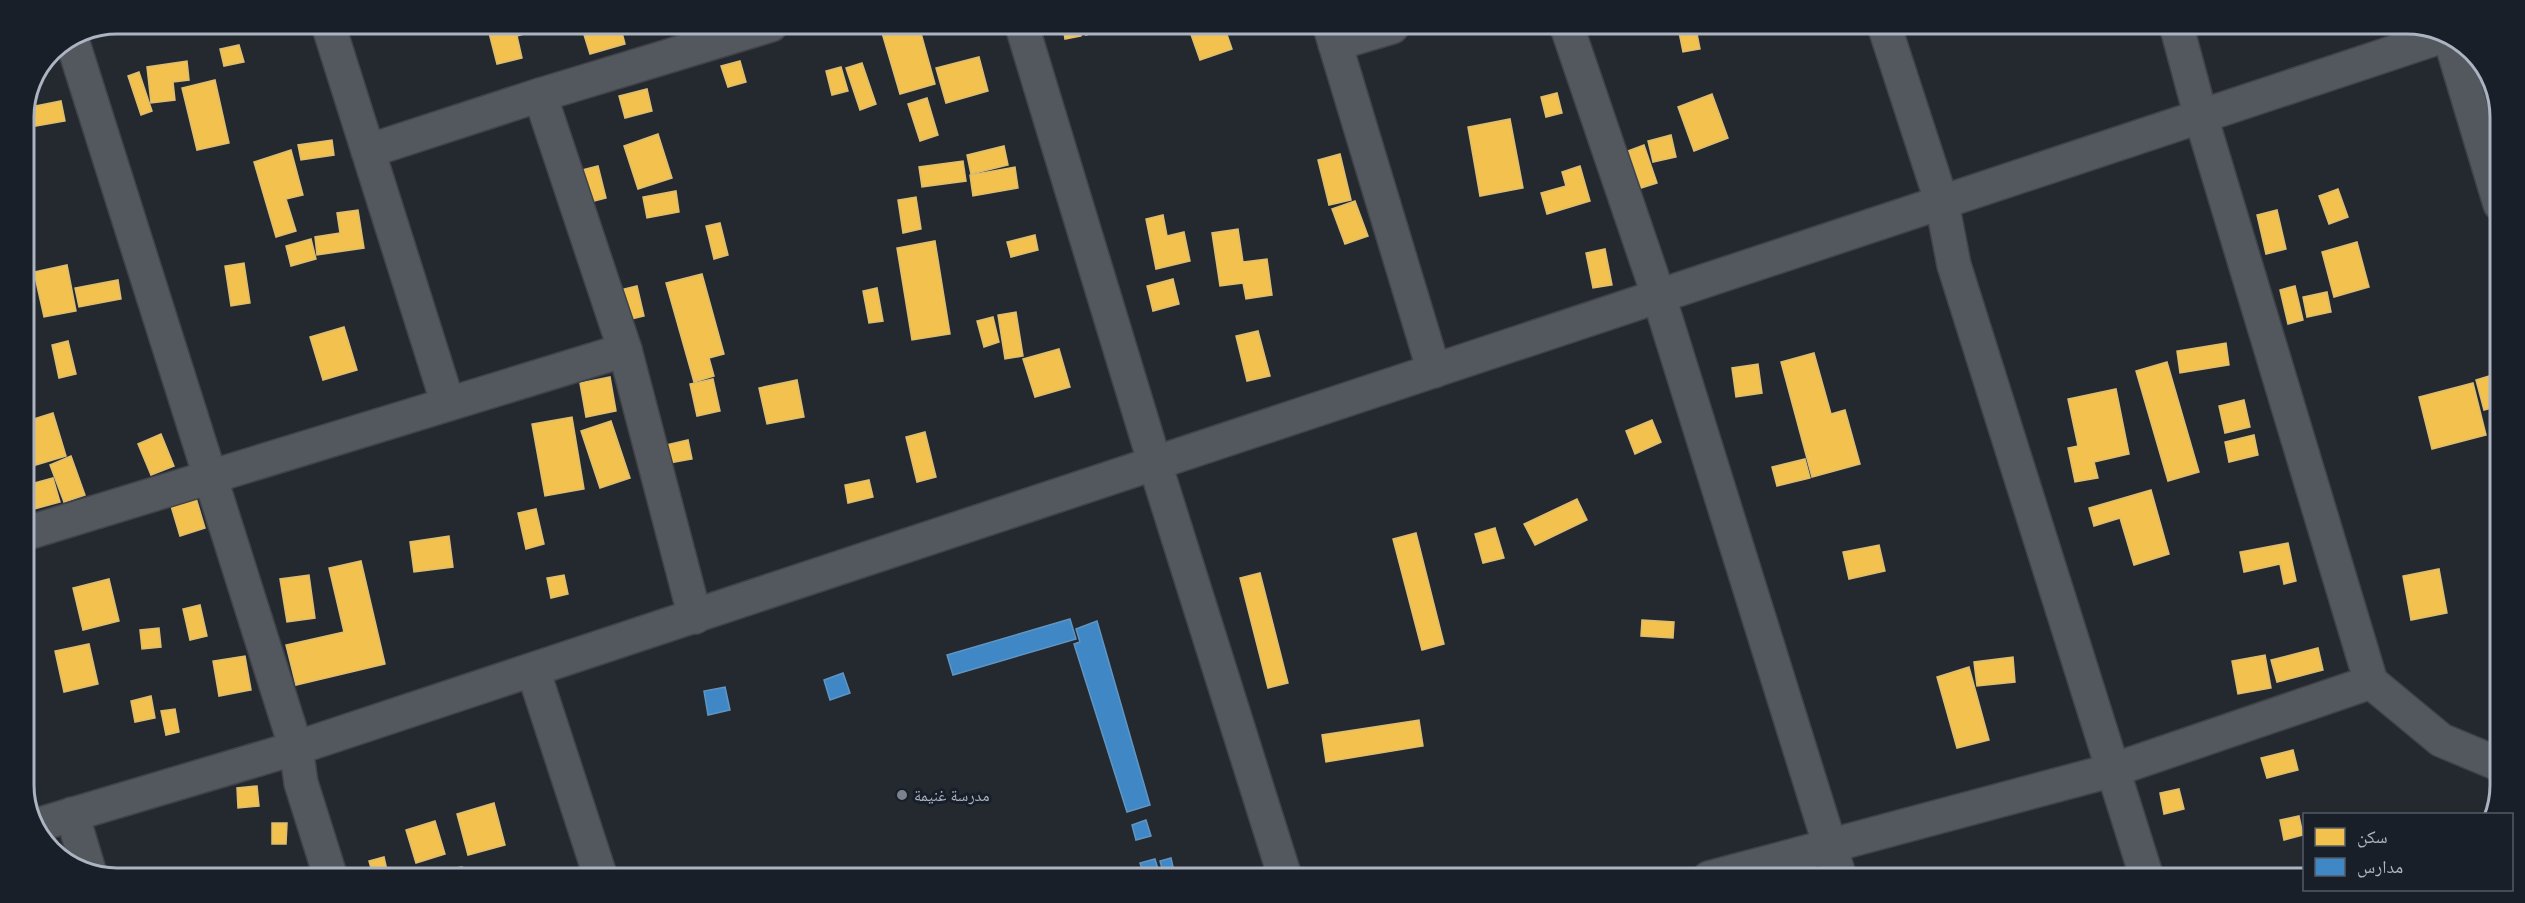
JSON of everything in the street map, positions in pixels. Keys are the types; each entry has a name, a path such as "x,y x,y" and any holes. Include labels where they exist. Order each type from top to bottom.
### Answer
{"street":[{"path":"331,34 447,404"},
{"path":"368,151 540,95 741,34"},
{"path":"1024,34 1155,464 1283,868"},
{"path":"1569,34 1659,297 1837,868"},
{"path":"1887,34 1942,203 1954,265 2144,868"},
{"path":"2179,34 2201,117 2371,682 2440,740 2490,761"},
{"path":"1332,35 1434,371"},
{"path":"44,823 296,748 2434,39"},
{"path":"75,47 296,748 301,783 328,868"},
{"path":"2453,49 2490,171"},
{"path":"540,95 625,350 695,616"},
{"path":"35,531 625,350"},
{"path":"533,670 598,868"},
{"path":"1746,868 2113,770 2371,682"},
{"path":"72,814 86,862"}],"building: سكن":[{"path":"489,34 524,34 517,36 522,58 497,64"},
{"path":"584,34 622,34 625,44 590,54"},
{"path":"882,34 921,34 935,84 900,94"},
{"path":"1064,34 1081,34 1081,36 1065,39"},
{"path":"1191,34 1227,34 1232,49 1200,60"},
{"path":"1679,34 1697,34 1700,49 1683,52"},
{"path":"239,45 244,62 224,66 220,49"},
{"path":"979,57 988,91 946,103 936,68"},
{"path":"187,61 189,80 173,82 175,100 151,103 147,67"},
{"path":"740,61 746,82 728,87 721,66"},
{"path":"862,63 876,104 860,110 846,68"},
{"path":"841,67 848,91 832,95 826,71"},
{"path":"139,72 152,111 141,115 128,76"},
{"path":"215,80 229,143 197,150 182,88"},
{"path":"647,89 652,111 625,118 619,96"},
{"path":"1557,93 1562,113 1546,117 1541,97"},
{"path":"1712,94 1728,138 1694,151 1678,107"},
{"path":"927,98 938,135 920,141 908,104"},
{"path":"61,101 65,121 34,126 35,106"},
{"path":"1510,119 1523,188 1480,196 1468,127"},
{"path":"658,134 672,178 638,189 624,146"},
{"path":"1671,135 1676,157 1653,162 1648,141"},
{"path":"332,140 334,155 301,160 298,145"},
{"path":"1644,145 1657,183 1641,188 1628,151"},
{"path":"1004,146 1008,165 971,174 967,155"},
{"path":"291,150 303,195 286,199 296,231 276,237 254,162"},
{"path":"1340,154 1351,200 1329,205 1318,160"},
{"path":"963,161 966,181 922,187 919,167"},
{"path":"598,166 606,198 590,202 582,170"},
{"path":"1580,166 1590,201 1547,214 1541,193 1566,186 1562,172"},
{"path":"1015,167 1018,188 973,196 970,175"},
{"path":"2338,189 2348,217 2329,224 2319,196"},
{"path":"676,191 679,212 647,218 643,197"},
{"path":"916,197 921,229 903,233 898,200"},
{"path":"1355,201 1368,236 1345,244 1332,209"},
{"path":"358,210 364,248 317,255 315,237 340,233 337,213"},
{"path":"2277,210 2286,249 2266,254 2257,215"},
{"path":"1163,215 1167,236 1184,232 1190,261 1156,269 1146,219"},
{"path":"720,223 728,255 714,259 706,226"},
{"path":"1238,229 1243,262 1267,259 1272,295 1246,299 1243,283 1220,286 1212,233"},
{"path":"1035,235 1038,250 1011,257 1007,242"},
{"path":"311,239 316,259 291,266 286,246"},
{"path":"935,241 950,334 912,340 897,248"},
{"path":"2357,242 2369,287 2334,297 2322,252"},
{"path":"1605,249 1612,285 1593,288 1586,253"},
{"path":"244,263 250,303 231,306 225,266"},
{"path":"67,265 76,311 44,317 34,272"},
{"path":"702,274 724,354 709,358 714,376 694,382 666,283"},
{"path":"1173,279 1179,304 1153,311 1147,286"},
{"path":"118,280 121,299 79,307 75,288"},
{"path":"637,286 644,316 627,320 620,290"},
{"path":"2295,286 2303,320 2288,324 2280,290"},
{"path":"877,288 883,321 869,323 863,291"},
{"path":"2327,292 2331,312 2307,317 2303,297"},
{"path":"1016,312 1023,356 1005,359 998,315"},
{"path":"993,317 999,342 984,347 977,321"},
{"path":"344,327 357,370 323,380 310,337"},
{"path":"1258,331 1270,376 1247,381 1236,336"},
{"path":"68,341 76,374 59,378 52,345"},
{"path":"2226,343 2229,365 2180,373 2177,351"},
{"path":"1059,349 1070,387 1035,397 1023,359"},
{"path":"1814,353 1831,414 1845,410 1860,464 1812,477 1781,362"},
{"path":"2167,362 2199,472 2168,481 2136,371"},
{"path":"1758,364 1762,393 1736,397 1732,368"},
{"path":"2490,376 2490,408 2484,410 2476,380"},
{"path":"610,377 616,411 586,417 580,383"},
{"path":"713,379 720,411 697,416 690,384"},
{"path":"797,380 804,417 767,424 759,388"},
{"path":"2473,383 2486,435 2432,449 2419,397"},
{"path":"2116,389 2129,454 2094,462 2098,478 2075,482 2068,448 2078,446 2068,399"},
{"path":"2244,400 2250,427 2225,433 2219,406"},
{"path":"53,413 66,456 35,465 34,419"},
{"path":"572,417 584,489 545,496 532,424"},
{"path":"1652,420 1661,442 1635,454 1626,431"},
{"path":"611,421 630,478 600,488 581,431"},
{"path":"925,432 936,477 917,482 906,437"},
{"path":"161,434 174,466 151,475 138,444"},
{"path":"2254,435 2258,455 2229,462 2225,442"},
{"path":"688,440 692,459 670,463 666,445"},
{"path":"71,456 85,495 64,502 50,465"},
{"path":"1805,459 1810,478 1777,486 1772,467"},
{"path":"53,478 60,502 35,509 35,483"},
{"path":"869,480 873,497 848,503 845,485"},
{"path":"2151,490 2169,554 2134,565 2120,518 2094,526 2089,508"},
{"path":"196,498 205,528 180,536 171,506"},
{"path":"1577,499 1587,520 1535,545 1524,524"},
{"path":"536,509 544,544 526,549 518,513"},
{"path":"1495,528 1504,558 1483,563 1475,534"},
{"path":"1416,533 1444,644 1422,650 1393,539"},
{"path":"449,536 453,567 414,572 410,542"},
{"path":"2288,543 2296,581 2284,584 2280,564 2244,572 2240,552"},
{"path":"1879,545 1885,571 1849,579 1843,552"},
{"path":"361,561 385,664 296,685 286,645 344,632 329,568"},
{"path":"2439,569 2447,613 2411,620 2403,576"},
{"path":"1260,573 1288,683 1268,688 1240,578"},
{"path":"309,575 315,618 287,622 280,579"},
{"path":"564,575 568,594 551,598 547,578"},
{"path":"109,579 119,621 83,630 73,588"},
{"path":"200,605 207,636 190,640 183,609"},
{"path":"1642,620 1674,622 1673,638 1641,636"},
{"path":"159,628 161,647 142,649 140,630"},
{"path":"89,644 98,684 64,692 55,651"},
{"path":"2318,648 2323,670 2277,682 2271,660"},
{"path":"2265,655 2271,688 2238,694 2232,661"},
{"path":"245,656 251,690 219,696 213,661"},
{"path":"2013,657 2015,682 1977,686 1974,662"},
{"path":"1969,667 1989,740 1957,748 1937,677"},
{"path":"151,696 155,718 135,722 131,701"},
{"path":"175,709 179,732 166,735 161,711"},
{"path":"1419,720 1423,746 1326,762 1322,735"},
{"path":"2293,750 2298,770 2267,778 2261,758"},
{"path":"257,786 259,806 238,808 237,788"},
{"path":"2179,789 2184,809 2164,814 2160,793"},
{"path":"494,803 505,845 468,855 457,814"},
{"path":"2299,816 2303,835 2284,840 2280,820"},
{"path":"435,821 445,854 416,863 406,830"},
{"path":"272,823 287,823 286,844 272,844"},
{"path":"384,857 386,868 371,868 369,861"}],"building: مدارس":[{"path":"1070,619 1076,639 953,675 947,655"},
{"path":"1097,621 1150,805 1127,812 1074,644 1080,642 1076,629"},
{"path":"843,673 850,693 830,700 824,680"},
{"path":"725,687 730,710 708,715 704,691"},
{"path":"1146,820 1151,836 1136,840 1132,825"},
{"path":"1171,858 1173,868 1162,868 1160,861"},
{"path":"1155,859 1158,868 1142,868 1140,863"}],"place":[{"name":"مدرسة غنيمة","path":"902,795"}]}
